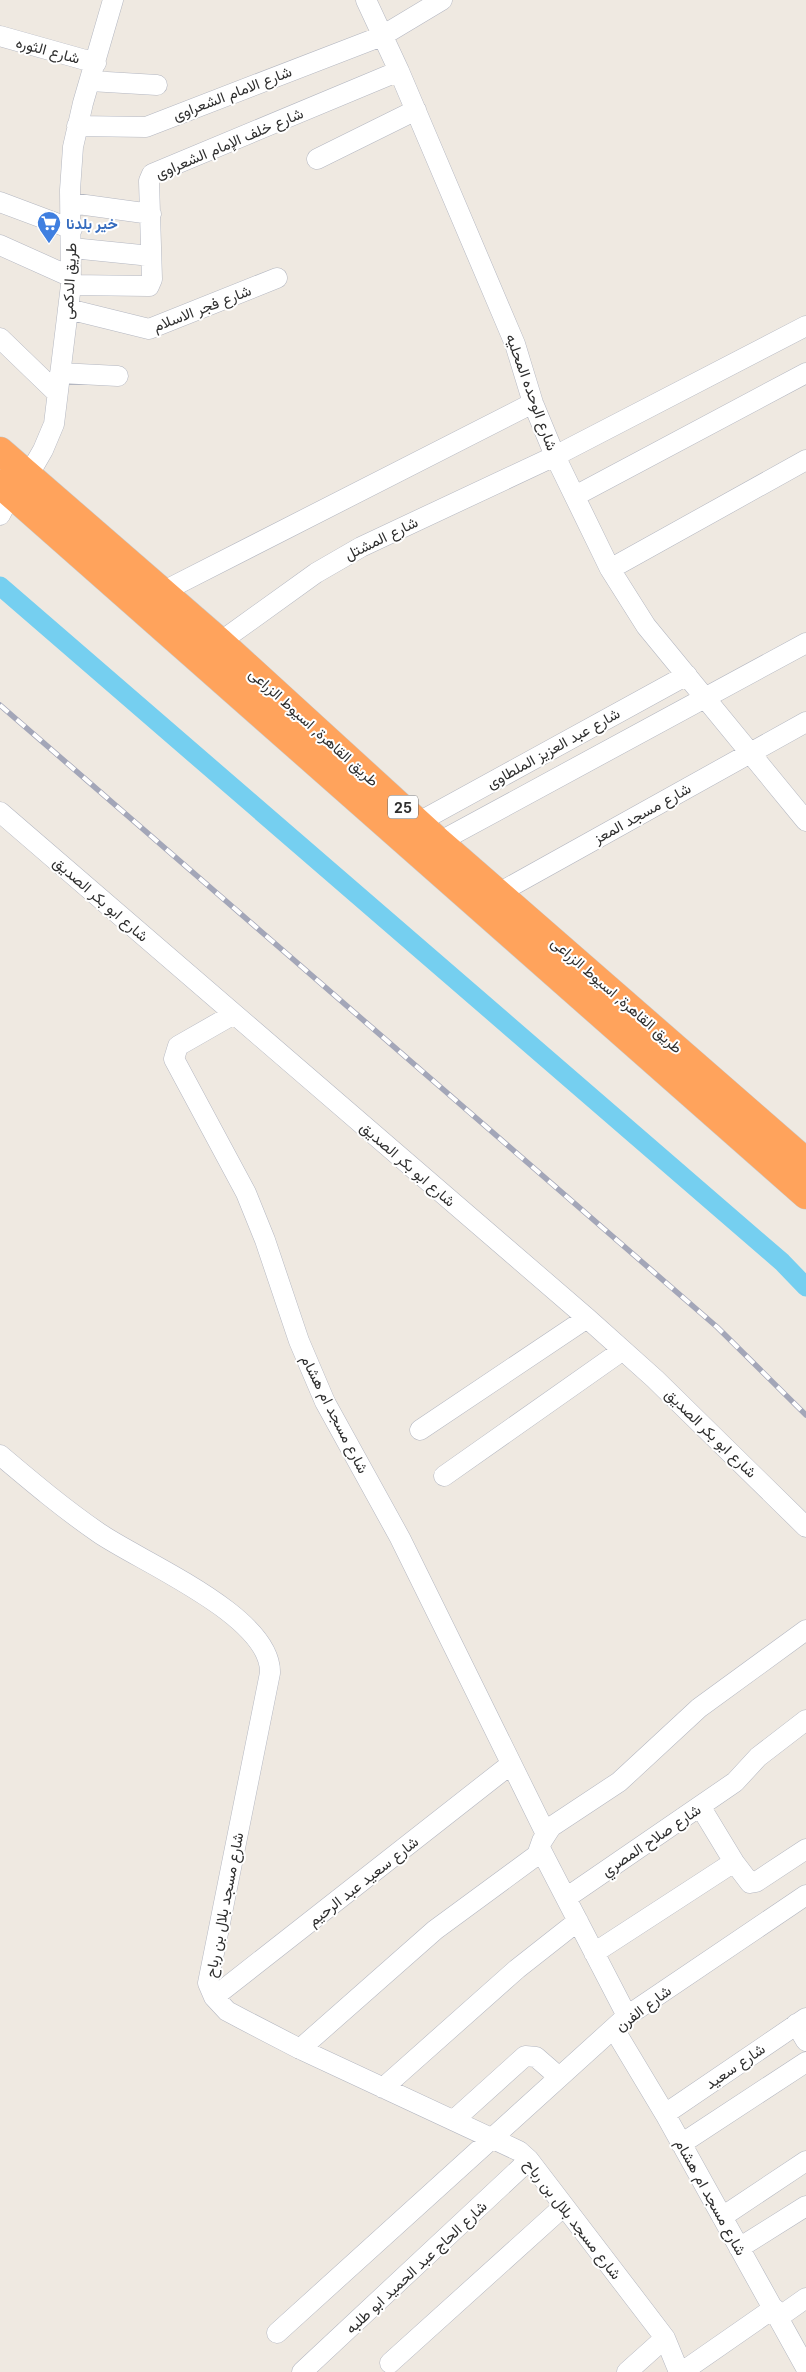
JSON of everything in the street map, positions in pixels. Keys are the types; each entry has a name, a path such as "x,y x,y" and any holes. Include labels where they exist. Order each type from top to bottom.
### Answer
{"highway":[{"name":"طريق القاهرة, اسيوط الزراعى","path":"0,451 8,494 488,899 806,1162"},
{"name":"طريق القاهرة, اسيوط الزراعى","path":"8,494 160,593 220,642 419,822 439,842 488,899 806,1196"}],"street":[{"name":"شارع الوحده المحليه","path":"366,0 400,71 515,344 533,403 556,456 610,568 638,616 749,754 806,821"},
{"name":"شارع الامام الشعراوى","path":"77,126 146,127 382,36 442,0"},
{"name":"طريق الدكمى","path":"8,494 43,450 54,424 71,281 71,168 77,126 117,2"},
{"name":"شارع الثوره","path":"0,36 93,72 157,84"},
{"name":"شارع خلف الإمام الشعراوى","path":"71,281 148,287 152,279 149,181 152,174 400,71"},
{"path":"317,159 416,110"},
{"path":"0,202 72,238 151,256"},
{"path":"71,203 151,214"},
{"path":"0,245 71,281"},
{"name":"شارع فجر الاسلام","path":"68,309 149,329 277,278"},
{"name":"شارع المشتل","path":"220,642 296,586 338,559 556,456 806,326"},
{"path":"2,345 59,383 118,376"},
{"path":"575,496 806,373"},
{"path":"160,593 533,403"},
{"path":"610,568 806,460"},
{"path":"439,842 806,643"},
{"name":"شارع عبد العزيز الملطاوى","path":"419,822 687,675"},
{"name":"شارع مسجد المعز","path":"488,899 806,722"},
{"name":"شارع ابو بكر الصديق","path":"0,812 587,1318 623,1350 806,1527"},
{"name":"شارع مسجد ام هشام","path":"234,1014 178,1046 174,1059 246,1193 265,1240 299,1341 325,1402 400,1538 511,1764 566,1898 594,1953 620,2023 681,2144 806,2368"},
{"path":"420,1430 587,1318"},
{"path":"444,1476 623,1350"},
{"name":"شارع مسجد بلال بن رباح","path":"0,1455 61,1506 101,1534 232,1614 252,1631 266,1650 270,1663 270,1673 208,1983 214,1997 228,2011 300,2049 519,2151 529,2160 665,2338 681,2372"},
{"path":"300,2049 435,1930 526,1864 557,1822 619,1782 699,1708 806,1630"},
{"name":"شارع صلاح المصري","path":"566,1898 735,1782 758,1757 806,1720"},
{"name":"شارع سعيد عبد الرحيم","path":"214,1997 511,1764"},
{"path":"700,1806 748,1882 753,1883 806,1849"},
{"path":"594,1953 734,1862"},
{"name":"شارع الفرن","path":"277,2333 620,2023 806,1895"},
{"path":"382,2088 517,1969 578,1921"},
{"name":"شارع سعيد","path":"665,2114 803,2028"},
{"path":"454,2120 525,2056 536,2057 559,2077"},
{"path":"681,2144 806,2062"},
{"name":"شارع الحاج عبد الحميد ابو طلبه","path":"302,2372 344,2336 529,2160"},
{"path":"722,2217 806,2161"},
{"path":"390,2363 564,2206"},
{"path":"739,2248 806,2206"},
{"path":"681,2372 776,2312 806,2298"},
{"path":"627,2372 665,2338"}],"waterway":[{"path":"0,586 782,1262 806,1287"}],"railway":[{"path":"0,705 717,1327 806,1415"}],"place":[{"name":"خير بلدنا","path":"49,244"}]}
